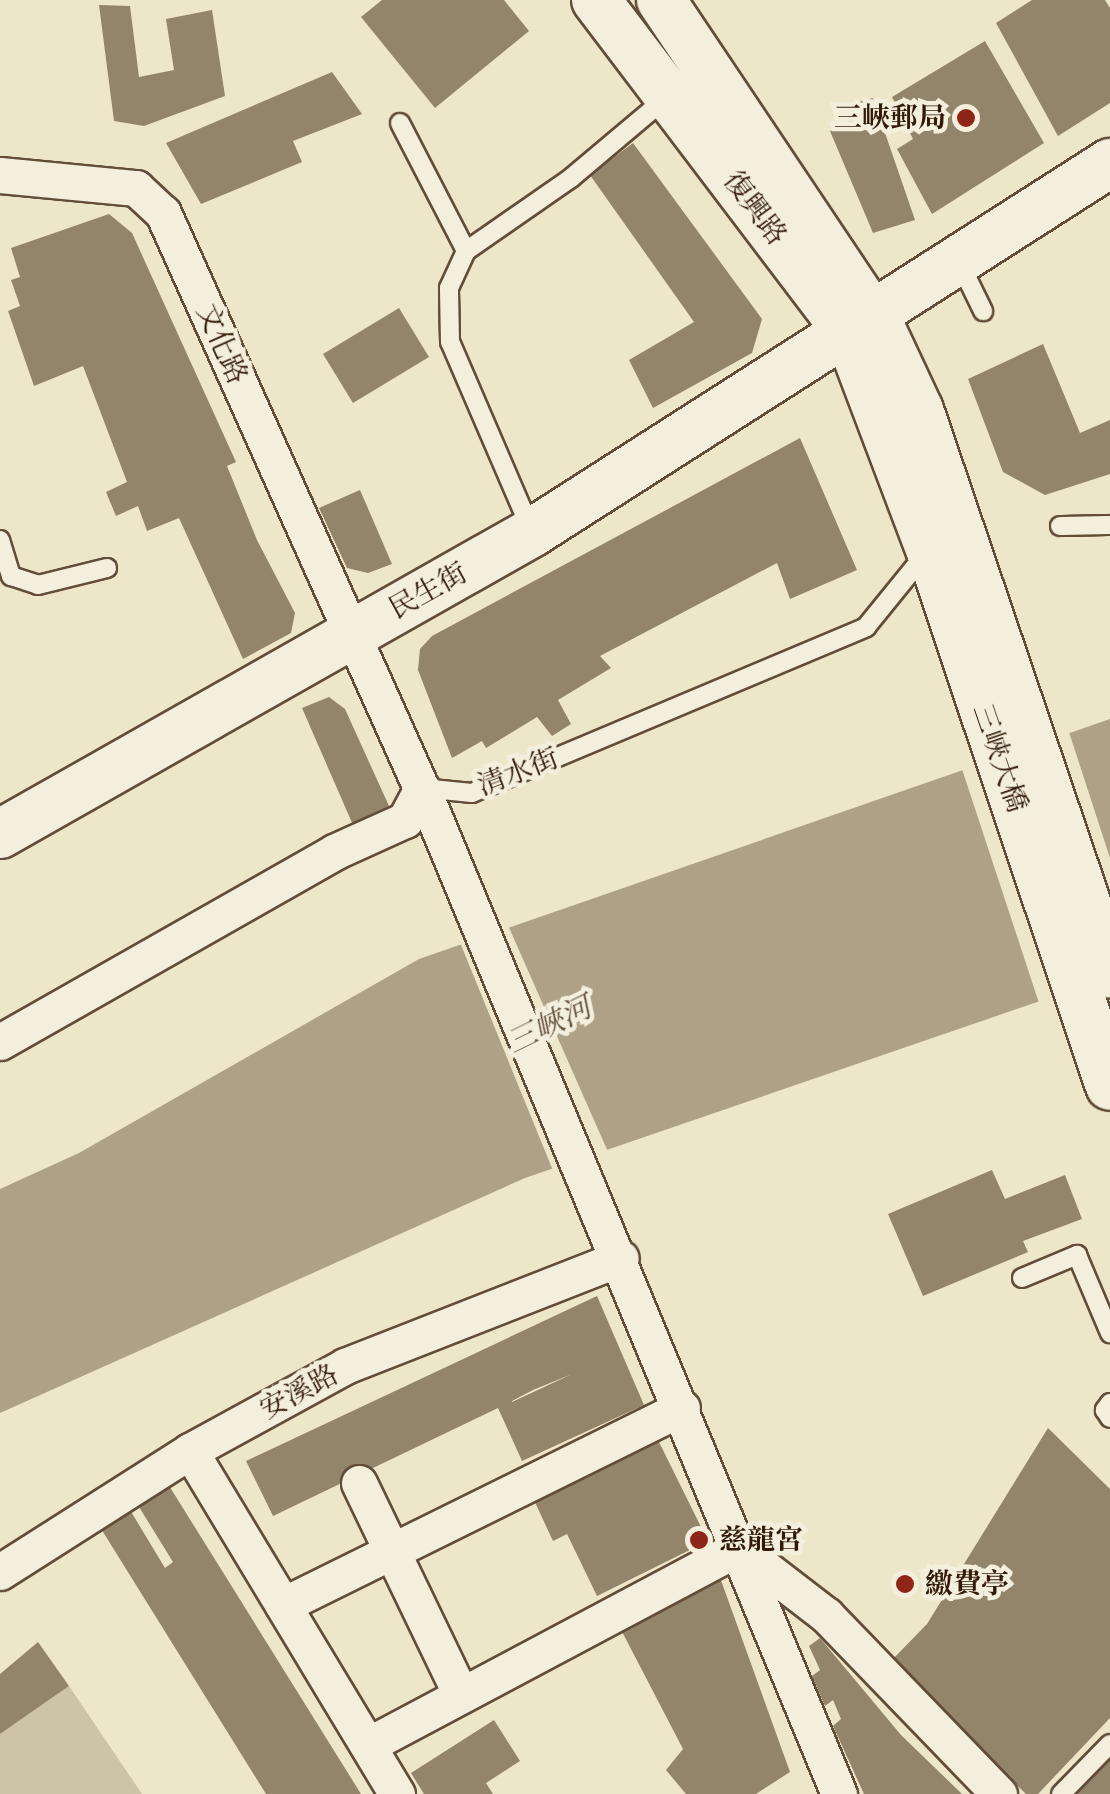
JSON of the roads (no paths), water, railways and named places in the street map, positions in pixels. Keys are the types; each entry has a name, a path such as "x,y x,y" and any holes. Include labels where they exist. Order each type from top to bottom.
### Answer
{"main road":[{"name":"復興路","path":"596,0 670,96 866,324"},
{"name":"復興路","path":"662,0 866,324 902,421"},
{"name":"民生街","path":"0,834 532,532 866,324 1110,163"},
{"name":"民生街","path":"866,324 975,294 1110,194"},
{"name":"三峽大橋","path":"902,421 930,549 1110,1086"},
{"name":"三峽大橋","path":"902,421 1110,973"}],"street":[{"name":"文化路","path":"0,174 136,188 163,212 427,800 621,1258 839,1794"},
{"path":"0,1042 334,852 405,820 427,800"},
{"name":"安溪路","path":"0,1572 190,1451 345,1366 621,1258"},
{"path":"284,1605 682,1408"},
{"path":"190,1451 396,1794"},
{"path":"359,1483 461,1696"},
{"path":"368,1746 739,1548 874,1657 999,1794"}],"lane":[{"path":"532,532 450,342 449,288 466,251 571,178 670,96"},
{"path":"400,123 466,251"},
{"path":"1060,526 1110,525"},
{"path":"0,540 11,576 38,585 106,568"},
{"name":"清水街","path":"427,800 472,793 866,627 930,549"},
{"path":"1022,1278 1077,1254 1110,1333"},
{"path":"1110,1402 1105,1410 1110,1418"},
{"path":"1061,1794 1110,1744"}],"water":[{"name":"三峽河","path":"1110,719 1110,977 525,1178 0,1413 0,1189 79,1153 419,959"}],"place":[{"name":"三峽郵局","path":"966,118"},
{"name":"慈龍宮","path":"699,1540"},
{"name":"繳費亭","path":"905,1584"}]}
